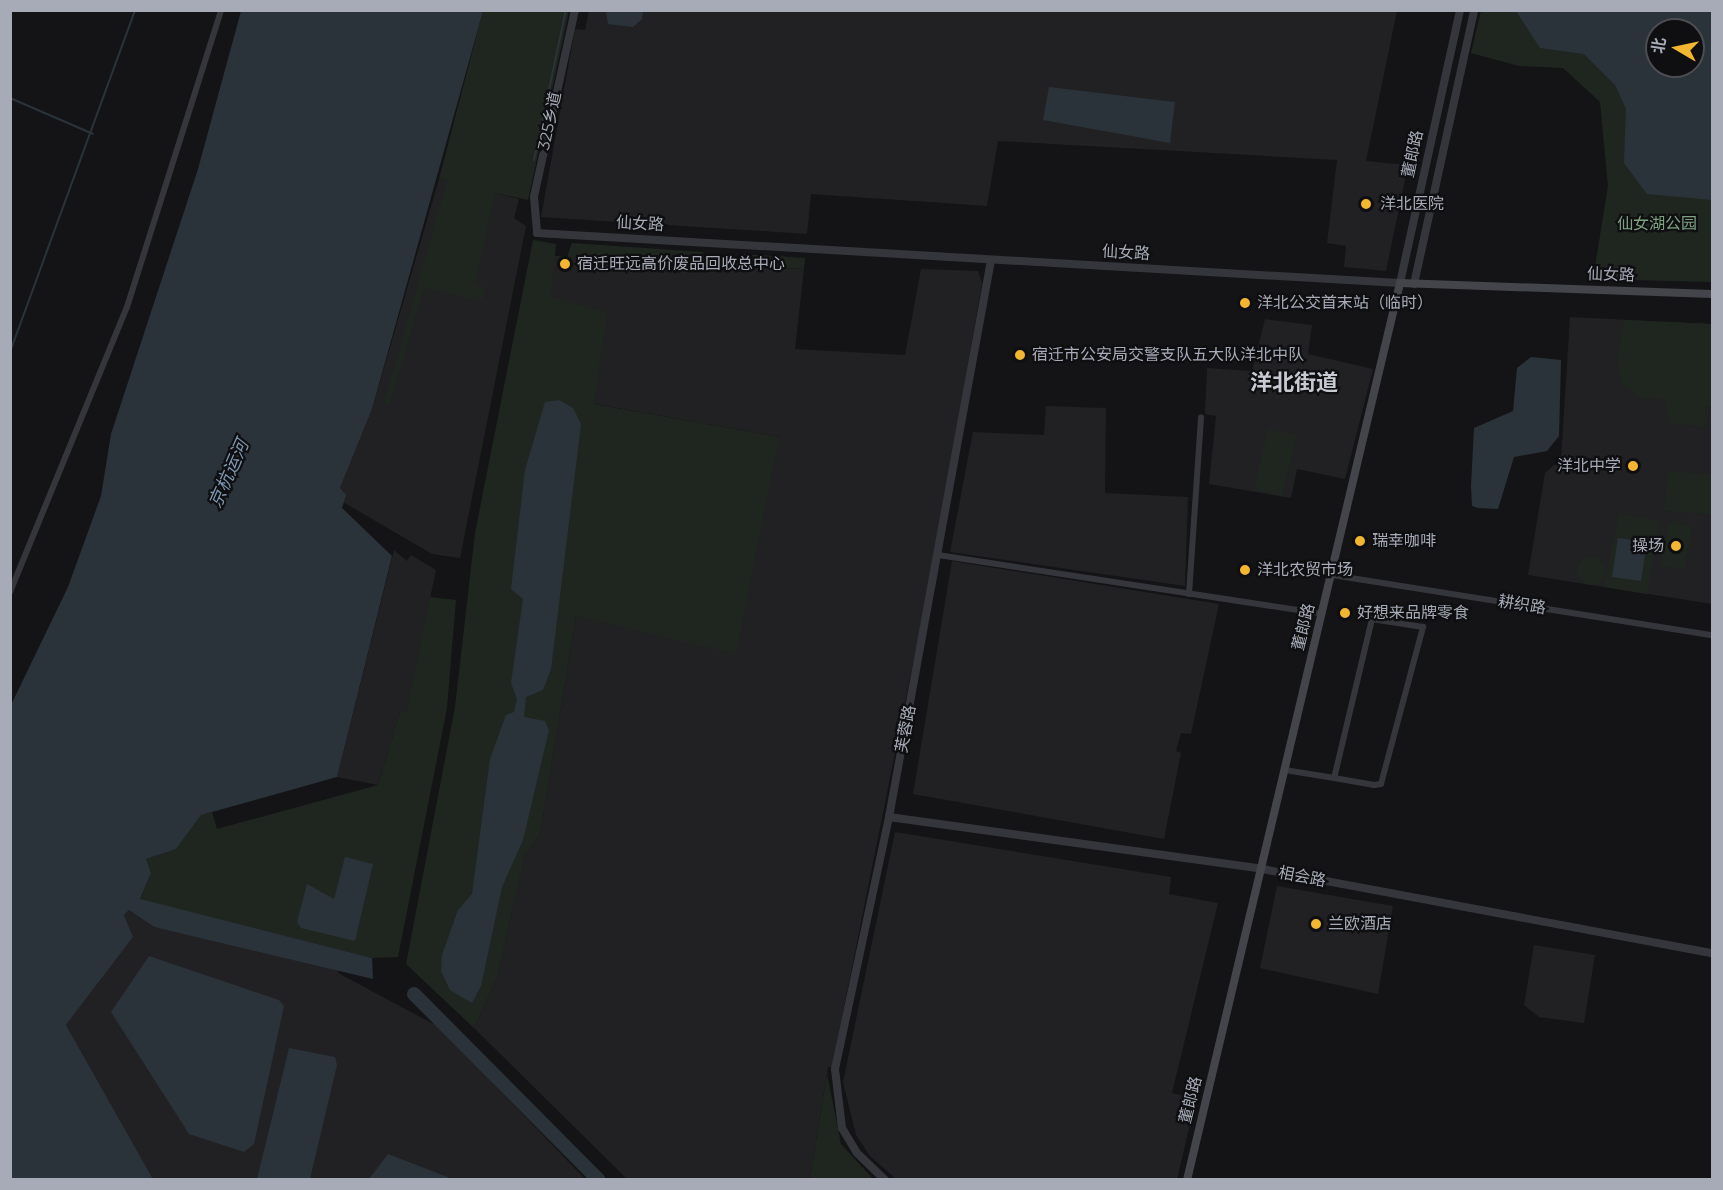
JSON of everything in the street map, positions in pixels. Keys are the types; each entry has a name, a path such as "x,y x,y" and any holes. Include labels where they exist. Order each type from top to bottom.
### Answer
{"main road":[{"name":"仙女路","path":"1400,283 1713,294"},
{"name":"董郎路","path":"1187,1179 1400,283"}],"street":[{"path":"10,592 127,307 221,10"},
{"name":"325乡道","path":"537,233 534,197 574,10"},
{"name":"董郎路","path":"1400,283 1460,10"},
{"name":"董郎路","path":"1414,284 1474,10"},
{"name":"仙女路","path":"537,233 1400,283"},
{"name":"芙蓉路","path":"885,1179 856,1153 842,1128 834,1081 889,817 991,260"},
{"path":"1189,594 1201,417"},
{"path":"938,555 1322,614"},
{"name":"耕织路","path":"1332,575 1713,635"},
{"path":"1285,770 1334,778 1382,782 1423,627 1372,620 1334,778"},
{"name":"相会路","path":"889,817 1262,869 1713,953"}],"shaded area":[{"path":"589,11 1397,11 1366,161 1408,165 1386,271 1344,267 1346,246 1327,243 1337,160 998,141 987,206 811,194 807,234 541,217 575,29 585,30"},
{"path":"439,179 519,199 514,218 526,226 460,558 432,554 343,502 340,488 372,409"},
{"path":"540,255 804,269 795,349 905,355 921,269 978,271 982,283 935,553 832,1067 828,1067 810,1179 627,1179 474,1028 497,978 525,853 540,834 576,616 779,437 512,389"},
{"name":"洋北中学","path":"1570,317 1712,324 1712,604 1528,575 1545,473 1561,459"},
{"path":"1265,319 1312,325 1308,354 1373,369 1345,479 1297,469 1291,498 1209,484 1216,416 1205,414 1207,368 1252,371"},
{"path":"1046,406 1106,408 1105,493 1188,497 1185,586 950,552 973,432 1044,435"},
{"path":"394,550 407,561 411,555 436,570 406,713 400,712 378,785 337,777"},
{"path":"952,561 1219,604 1191,734 1181,733 1176,751 1181,753 1164,839 913,794"},
{"path":"895,832 1171,877 1169,894 1218,903 1172,1093 1196,1099 1177,1179 896,1179 870,1156 856,1135 843,1082"},
{"path":"1277,886 1393,906 1378,994 1260,968"},
{"path":"129,910 154,927 339,967 338,973 439,1027 585,1179 153,1179 66,1025 133,937 124,915"},
{"path":"1534,945 1595,955 1584,1023 1539,1017 1524,1005"}],"green space":[{"path":"483,11 569,11 528,200 495,193 475,284 485,287 482,301 424,288 390,404 384,403 447,181 439,179"},
{"name":"仙女湖公园","path":"1481,11 1712,11 1712,282 1593,279 1608,186 1600,102 1563,68 1519,66 1471,53"},
{"path":"533,240 556,244 551,297 607,312 594,404 779,437 736,654 576,616 540,834 525,854 497,978 474,1028 406,964 455,707 475,533"},
{"path":"572,243 703,252 706,264 567,257"},
{"path":"740,254 805,258 804,269 734,265"},
{"path":"1625,320 1712,324 1712,406 1705,406 1706,426 1671,424 1665,400 1640,397 1621,382 1617,357"},
{"path":"1268,429 1297,435 1282,496 1254,489"},
{"path":"1669,471 1712,474 1712,514 1664,511"},
{"path":"1619,514 1659,521 1647,594 1604,587"},
{"name":"操场","path":"1669,522 1692,526 1684,570 1661,566"},
{"path":"1591,557 1601,561 1605,571 1601,581 1591,585 1581,581 1577,571 1581,561"},
{"path":"430,597 456,600 447,708 398,957 372,958 140,900 151,873 146,859 176,849 201,815 212,812 217,829 378,785 400,712 406,712"},
{"path":"827,1074 841,1144 873,1179 810,1179"}],"water":[{"name":"京杭运河","path":"241,11 483,11 372,409 340,488 346,495 342,508 392,556 337,777 201,815 176,849 146,859 151,873 140,899 372,958 373,979 154,927 129,910 124,915 133,937 66,1025 153,1179 11,1179 11,705 68,587 101,496 111,434 198,169"},
{"path":"606,11 643,11 642,19 633,27 608,24"},
{"path":"1516,11 1712,11 1712,200 1647,194 1624,163 1626,109 1615,85 1584,54 1540,48"},
{"path":"1049,87 1175,102 1170,143 1043,120"},
{"path":"1531,357 1561,360 1559,436 1547,451 1514,457 1498,509 1472,506 1474,428 1513,411 1517,368"},
{"path":"559,400 573,408 581,424 551,669 543,690 526,697 524,717 545,721 549,730 523,840 502,887 481,986 472,1003 450,990 441,971 442,955 458,910 472,894 490,759 506,715 514,712 517,699 511,683 523,599 511,589 525,470 545,402"},
{"path":"1618,538 1647,542 1641,581 1612,577"},
{"path":"345,857 373,864 355,941 301,928 297,922 307,884 334,899"},
{"path":"149,956 279,1000 284,1006 254,1144 244,1152 189,1134 111,1012"},
{"path":"289,1048 335,1057 337,1065 310,1179 257,1179"},
{"path":"388,1154 445,1176 452,1179 369,1179"}],"waterway":[{"path":"10,352 135,10"},
{"path":"534,160 566,10"},
{"path":"10,98 93,134"},
{"path":"414,994 599,1180"}],"place":[{"name":"洋北医院","path":"1366,204"},
{"name":"宿迁旺远高价废品回收总中心","path":"565,264"},
{"name":"洋北公交首末站（临时）","path":"1245,303"},
{"name":"宿迁市公安局交警支队五大队洋北中队","path":"1020,355"},
{"name":"洋北中学","path":"1633,466"},
{"name":"瑞幸咖啡","path":"1360,541"},
{"name":"操场","path":"1676,546"},
{"name":"洋北农贸市场","path":"1245,570"},
{"name":"好想来品牌零食","path":"1345,613"},
{"name":"兰欧酒店","path":"1316,924"}],"district":[{"name":"洋北街道","path":"1294,383"}]}
